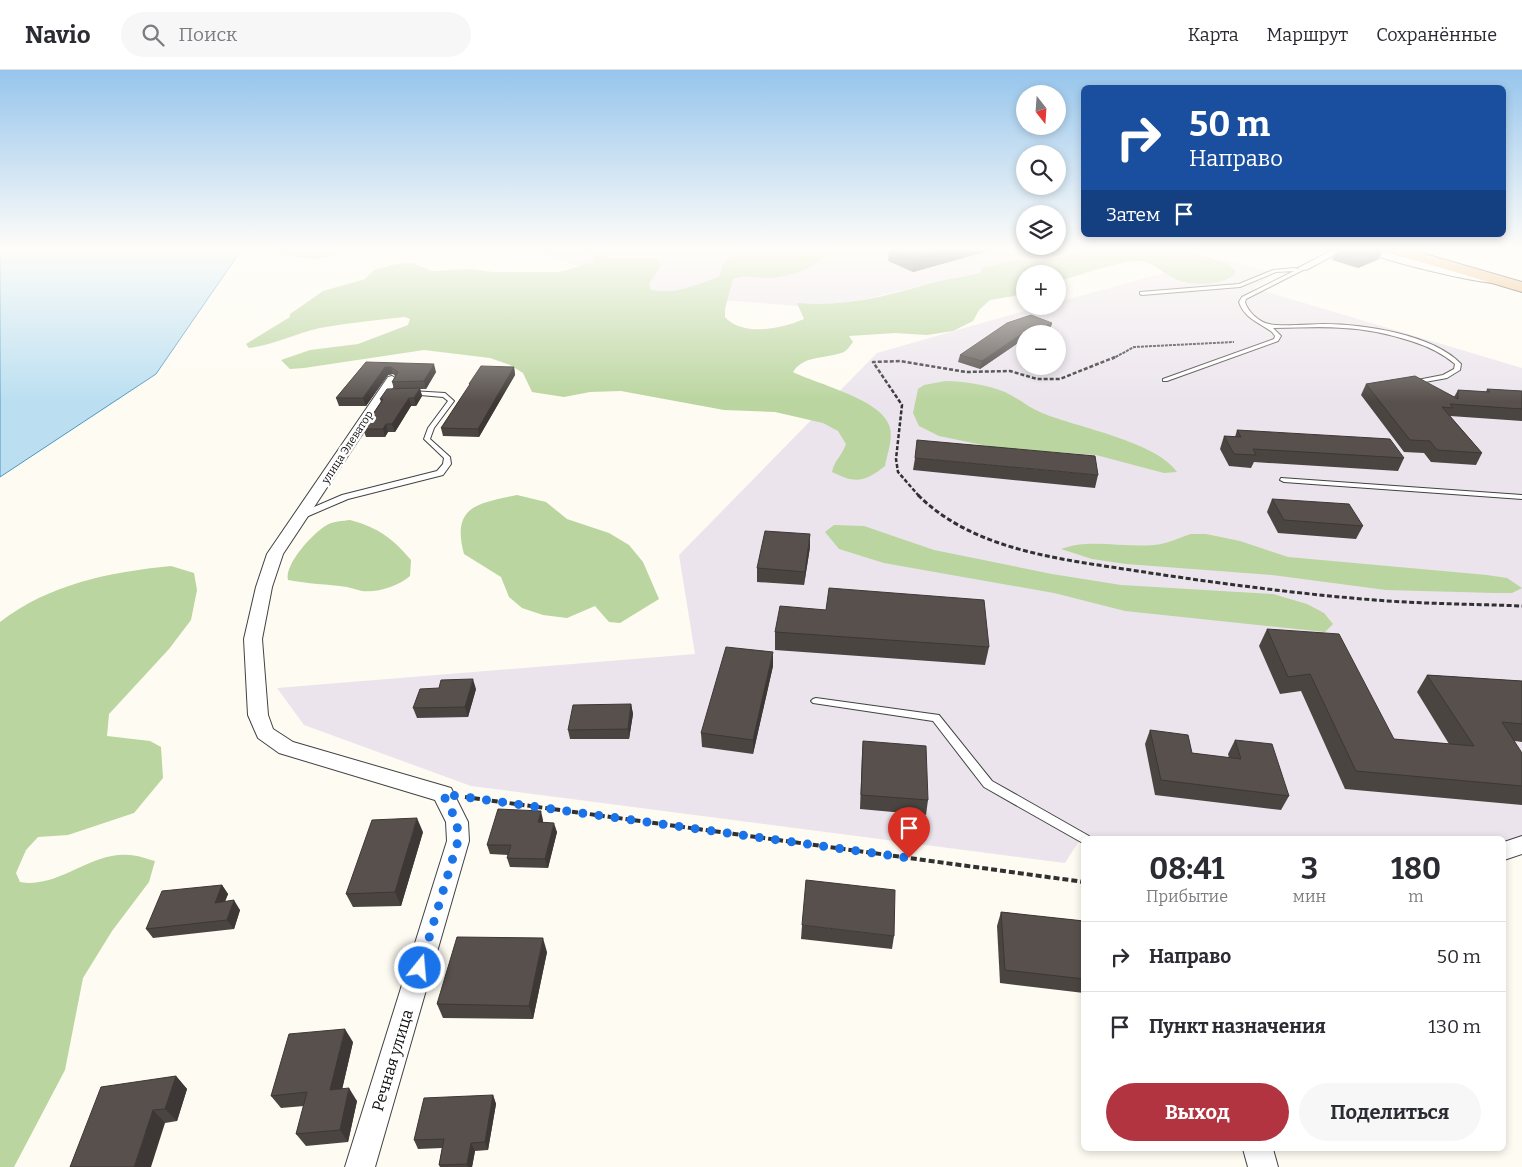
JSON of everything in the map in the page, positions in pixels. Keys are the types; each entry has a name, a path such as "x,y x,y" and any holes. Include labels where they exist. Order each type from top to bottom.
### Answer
{"street":[{"name":"улица Элеватор","path":"397,388 380,394 275,554 264,587 253,639 258,715 265,733 286,748 443,794"},
{"name":"Речная улица","path":"360,1167 458,841 457,822 443,794"},
{"path":"1506,850 1522,845"},
{"path":"1259,1151 1263,1167"}],"lane":[{"path":"1165,380 1271,343 1278,336 1268,326 1247,313 1243,307 1244,300"},
{"path":"1268,326 1299,328 1342,326 1369,330 1434,348 1449,355 1458,364 1457,370 1445,377 1413,382"},
{"path":"302,515 345,497 440,473 447,464 448,457 427,439 429,429 448,409 451,401 445,395 397,388"},
{"path":"1284,480 1522,497"},
{"path":"816,702 936,718 988,784 1081,837"}],"path":[{"path":"1236,342 1134,347 1116,357 1060,379 1037,379 1010,371 966,372 900,361 872,362 902,405 896,459 898,472 934,511 965,528 1013,548 1076,561 1248,588 1376,600 1522,606"},
{"path":"443,794 1081,882"}],"shaded area":[{"path":"720,300 861,300 828,308"},
{"path":"1066,300 1295,300 1522,368 1522,839 1511,850 1506,851 1506,836 1081,836 1065,863 471,786 304,725 277,688 695,654 679,555 877,353 1016,313 1016,315 1066,315"}],"green space":[{"path":"310,300 727,300 725,317 742,327 763,329 784,326 804,319 797,303 832,304 860,300 990,300 979,310 973,321 953,331 927,335 895,333 849,336 853,342 845,351 809,360 793,372 847,393 874,407 889,425 891,435 890,446 885,466 866,478 854,480 832,472 846,444 838,431 823,423 775,412 724,410 621,391 590,392 564,397 532,392 523,373 510,365 490,358 424,350 290,369 281,360 310,350 358,344 408,325 410,319 405,317 320,328 276,342 249,348 246,344 290,317 290,314"},
{"path":"945,381 976,384 1005,392 1042,413 1115,436 1152,452 1167,461 1177,472 1164,473 1096,455 997,448 939,436 919,426 913,413 918,389 924,385"},
{"path":"517,495 546,502 567,519 609,533 629,545 643,562 659,599 620,623 609,622 595,606 567,618 543,615 522,608 509,597 501,577 464,554 461,538 461,526 465,516 471,510 490,501"},
{"path":"350,520 377,530 398,546 411,560 410,576 400,583 375,591 362,591 347,587 288,580 288,573 295,557 315,534 329,524"},
{"path":"834,525 864,526 934,550 1052,574 1121,585 1273,594 1307,604 1324,613 1333,624 1325,632 1125,611 1054,593 884,563 839,549 825,532"},
{"path":"1191,534 1206,534 1240,541 1288,557 1507,578 1522,588 1512,593 1386,590 1272,575 1126,564 1092,559 1061,549 1083,544 1154,545"},
{"path":"171,566 194,573 197,590 191,620 169,649 109,714 107,736 150,741 161,747 163,778 134,813 68,835 38,837 26,850 16,873 20,882 34,883 61,876 87,864 114,856 132,855 155,861 149,882 112,931 83,978 65,1070 14,1167 0,1167 0,622 39,598 81,582 125,572"}],"water":[{"path":"0,300 207,300 156,374 0,477"}],"building":[{"path":"1031,315 1052,323 1047,325 1016,325 1016,338 982,361 960,355 1007,323"},
{"path":"366,362 434,364 424,381 392,382 398,372 391,367 385,367 363,398 336,398"},
{"path":"481,366 514,367 478,429 441,428 470,384"},
{"path":"1415,376 1458,399 1458,390 1522,391 1522,409 1450,404 1453,408 1442,407 1482,453 1437,450 1430,441 1410,440 1366,384"},
{"path":"420,388 414,398 409,398 392,424 386,424 383,429 363,429 383,399 380,399 387,389"},
{"path":"1237,430 1390,439 1404,458 1253,449 1256,455 1234,454 1224,436 1241,437"},
{"path":"917,440 1095,456 1098,475 915,458"},
{"path":"1272,499 1349,504 1363,526 1284,520"},
{"path":"765,531 810,534 805,572 757,568"},
{"path":"829,588 984,600 989,647 775,632 780,606 826,610"},
{"path":"1267,629 1339,634 1394,739 1474,746 1427,675 1522,681 1522,724 1502,722 1522,753 1522,786 1356,771 1310,674 1288,677"},
{"path":"726,647 773,652 753,740 701,733"},
{"path":"473,679 465,707 413,708 420,689 439,688 441,680"},
{"path":"631,704 628,729 568,730 573,705"},
{"path":"1150,730 1188,735 1192,753 1241,759 1235,740 1272,744 1289,796 1161,780"},
{"path":"863,741 926,746 928,800 861,795"},
{"path":"498,809 541,811 538,822 554,823 545,859 507,858 511,845 487,845"},
{"path":"417,818 395,892 346,894 372,820"},
{"path":"806,880 895,890 894,936 802,925"},
{"path":"222,885 215,903 234,900 227,920 146,929 162,891"},
{"path":"1001,912 1081,921 1081,979 1005,970"},
{"path":"457,937 543,938 529,1006 437,1004"},
{"path":"345,1029 330,1090 349,1088 340,1130 296,1134 307,1092 271,1096 289,1034"},
{"path":"176,1076 165,1109 153,1110 134,1167 70,1167 101,1087"},
{"path":"493,1095 485,1142 471,1143 467,1164 439,1165 444,1139 414,1140 424,1098"}],"route":[{"path":"420,968 458,841 457,822 443,794 909,858"}]}
